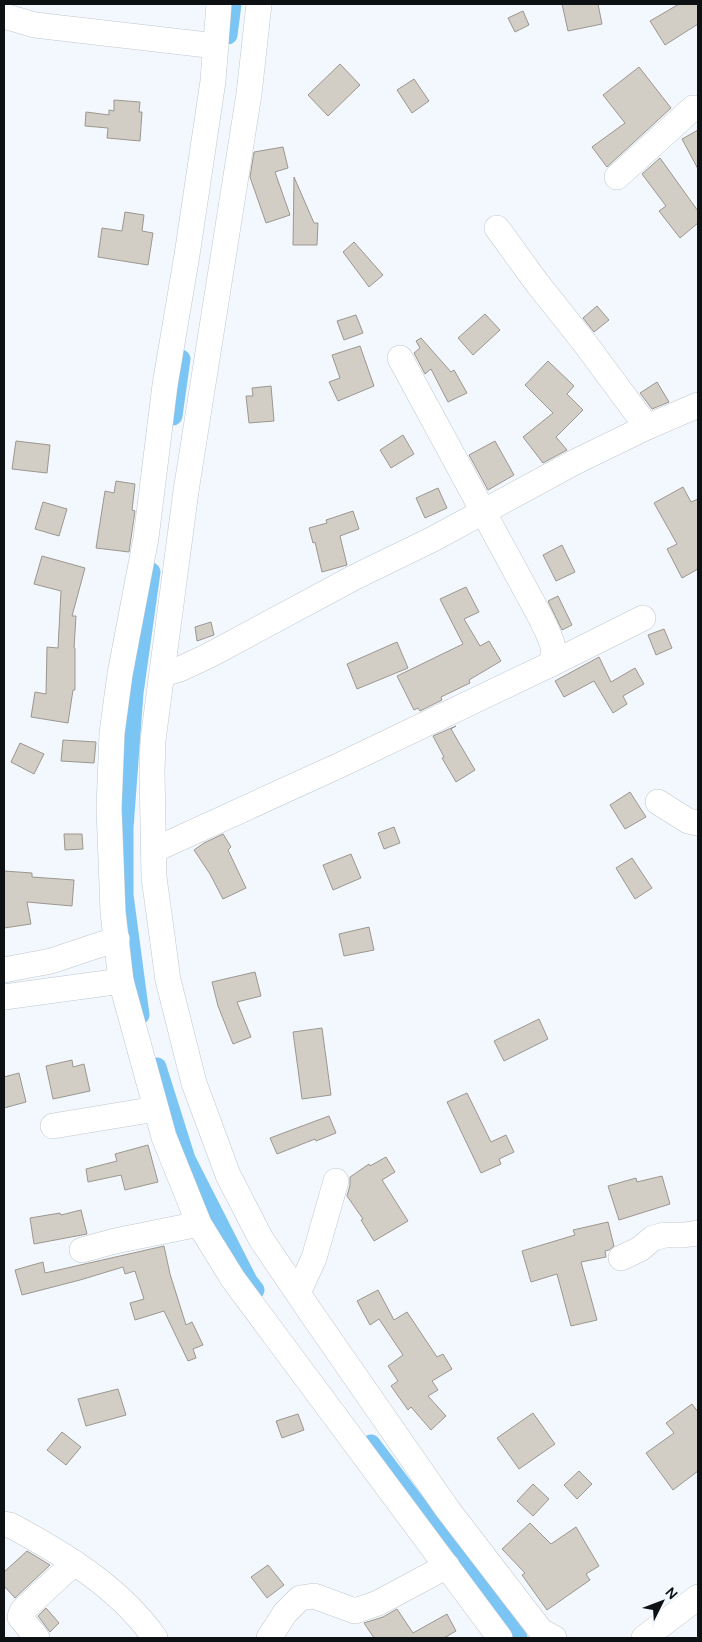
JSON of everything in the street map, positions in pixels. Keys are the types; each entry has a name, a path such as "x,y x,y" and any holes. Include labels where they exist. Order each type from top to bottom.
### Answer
{"street":[{"path":"219,4 210,101 165,385 146,538 124,674 112,733 109,808 114,912 121,981 164,1137 199,1224 233,1279 500,1638"},
{"path":"259,4 250,94 186,491 159,680 153,740 154,877 168,980 194,1083 228,1175 261,1239 448,1510 541,1630 554,1638"},
{"path":"4,16 36,24 216,46"},
{"path":"616,177 693,108 698,108"},
{"path":"497,228 647,427"},
{"path":"400,358 542,620 554,649 554,659 549,665"},
{"path":"124,674 159,680 575,462 698,404"},
{"path":"154,850 346,762 643,618"},
{"path":"658,802 688,821 698,823"},
{"path":"4,970 51,961 116,939"},
{"path":"4,997 121,981"},
{"path":"53,1126 156,1109"},
{"path":"298,1294 314,1258 336,1181"},
{"path":"82,1250 115,1241 199,1224"},
{"path":"621,1258 640,1249 652,1238 665,1235 698,1233"},
{"path":"4,1524 10,1525 47,1544 103,1582 143,1621 155,1638"},
{"path":"37,1638 20,1617 22,1611 74,1563"},
{"path":"269,1638 285,1613 300,1598 314,1596 356,1611 378,1602 447,1566"},
{"path":"644,1638 698,1597"}],"building":[{"path":"562,4 598,4 602,24 568,31"},
{"path":"679,4 698,4 698,24 665,45 650,21"},
{"path":"523,11 529,25 515,32 508,18"},
{"path":"340,64 360,85 328,116 308,95"},
{"path":"639,67 671,108 607,167 592,147 625,123 603,95"},
{"path":"414,79 429,101 412,113 397,90"},
{"path":"114,100 140,102 139,112 142,112 140,141 107,138 108,128 85,126 86,112 109,115 109,110 114,111"},
{"path":"698,130 698,169 682,139"},
{"path":"283,147 288,168 275,172 290,215 266,223 250,177 254,152"},
{"path":"660,158 698,211 698,223 680,238 659,211 666,206 642,174"},
{"path":"294,177 314,223 318,223 317,245 293,245"},
{"path":"125,212 144,215 142,231 153,233 148,265 98,257 102,228 122,231"},
{"path":"354,242 383,275 369,287 343,252"},
{"path":"597,306 609,320 594,332 583,318"},
{"path":"485,314 500,330 473,355 458,338"},
{"path":"356,315 363,333 344,340 337,321"},
{"path":"421,338 451,372 454,370 467,393 448,402 431,369 425,374 414,353 420,348 416,341"},
{"path":"360,346 374,386 338,401 329,382 340,378 332,355"},
{"path":"548,361 574,386 567,394 583,410 556,437 567,450 543,463 523,437 553,413 525,385"},
{"path":"657,382 669,402 652,409 640,393"},
{"path":"271,386 274,421 249,423 246,396 253,396 252,388"},
{"path":"403,435 414,454 391,468 380,450"},
{"path":"16,441 50,445 47,473 12,469"},
{"path":"495,441 514,475 488,490 469,455"},
{"path":"116,481 135,484 132,510 135,511 129,552 96,548 105,491 114,493"},
{"path":"683,487 691,502 698,499 698,569 682,578 667,549 677,544 654,503"},
{"path":"438,488 447,508 425,518 416,498"},
{"path":"43,502 67,509 59,536 35,529"},
{"path":"353,511 359,529 340,536 347,565 322,572 315,542 313,543 309,528 327,523 326,520"},
{"path":"562,545 575,572 556,581 543,555"},
{"path":"42,556 85,568 72,616 76,616 74,648 75,690 73,690 68,723 31,717 35,692 46,694 47,647 58,648 61,591 34,584"},
{"path":"466,587 479,612 464,619 480,646 489,641 501,661 469,680 470,683 441,697 442,700 420,711 418,708 414,710 397,676 463,644 440,599"},
{"path":"558,596 572,625 562,630 548,601"},
{"path":"211,622 214,635 197,641 195,627"},
{"path":"664,629 672,648 656,655 648,635"},
{"path":"397,642 408,668 357,689 347,664"},
{"path":"599,657 611,682 635,668 644,684 623,696 627,704 613,713 594,681 564,697 555,681"},
{"path":"456,726 451,729 475,770 456,782 442,758 444,757 433,736"},
{"path":"63,740 96,742 94,763 61,761"},
{"path":"20,743 44,754 34,774 11,762"},
{"path":"630,792 646,817 625,829 610,805"},
{"path":"394,827 400,843 384,849 378,833"},
{"path":"64,834 82,834 83,849 65,850"},
{"path":"223,834 231,847 228,850 246,888 223,899 210,874 194,850"},
{"path":"351,854 361,878 333,890 323,865"},
{"path":"632,858 652,888 635,899 616,868"},
{"path":"4,871 32,873 32,877 74,880 72,906 27,902 31,924 4,928"},
{"path":"369,927 374,950 344,956 339,934"},
{"path":"255,972 261,996 237,1002 251,1037 233,1044 218,1006 212,982"},
{"path":"539,1019 548,1039 504,1061 494,1041"},
{"path":"322,1028 331,1095 302,1099 293,1032"},
{"path":"72,1060 73,1067 84,1064 90,1091 53,1099 46,1066"},
{"path":"19,1073 26,1102 4,1108 4,1077"},
{"path":"467,1093 491,1142 506,1135 514,1152 499,1159 501,1164 481,1173 447,1102"},
{"path":"329,1116 336,1133 277,1154 270,1138"},
{"path":"148,1145 158,1182 125,1190 121,1175 88,1182 86,1169 117,1161 115,1154"},
{"path":"386,1157 395,1172 382,1180 408,1221 374,1241 361,1220 363,1219 347,1196 350,1177 369,1164 370,1166"},
{"path":"662,1176 670,1204 619,1220 608,1186 636,1178 637,1182"},
{"path":"81,1210 87,1234 34,1244 30,1218 60,1213 61,1215"},
{"path":"608,1222 614,1246 605,1251 606,1257 581,1262 597,1320 571,1326 557,1274 531,1282 522,1251 575,1235 573,1230"},
{"path":"164,1246 170,1274 186,1325 192,1322 203,1345 193,1349 196,1358 188,1361 164,1311 135,1320 130,1303 144,1299 135,1271 125,1274 123,1267 22,1295 15,1270 43,1262 45,1273"},
{"path":"378,1290 394,1320 407,1312 437,1357 443,1354 452,1369 432,1381 438,1390 428,1396 446,1416 431,1430 411,1407 408,1410 391,1386 398,1381 388,1366 403,1355 379,1319 370,1325 357,1301"},
{"path":"118,1389 126,1415 86,1426 78,1399"},
{"path":"692,1404 698,1412 698,1471 673,1490 646,1453 674,1433 666,1423"},
{"path":"533,1413 555,1444 519,1469 497,1438"},
{"path":"298,1414 304,1430 282,1438 276,1421"},
{"path":"62,1432 81,1447 66,1465 47,1450"},
{"path":"579,1471 592,1484 577,1499 564,1485"},
{"path":"533,1484 549,1499 533,1516 517,1501"},
{"path":"530,1523 551,1544 576,1527 599,1566 586,1574 590,1580 547,1610 522,1575 525,1573 502,1549"},
{"path":"27,1551 50,1565 15,1598 4,1586 4,1572"},
{"path":"268,1565 284,1585 267,1598 251,1577"},
{"path":"46,1608 59,1623 50,1632 38,1616"},
{"path":"397,1609 413,1633 447,1614 456,1631 444,1638 374,1638 364,1623 383,1617"}],"waterway":[{"path":"228,35 232,4"},
{"path":"173,416 181,359"},
{"path":"140,1015 124,895 124,828 134,693 151,572"},
{"path":"157,1067 186,1159 248,1281 255,1290"},
{"path":"371,1444 518,1638"}]}
